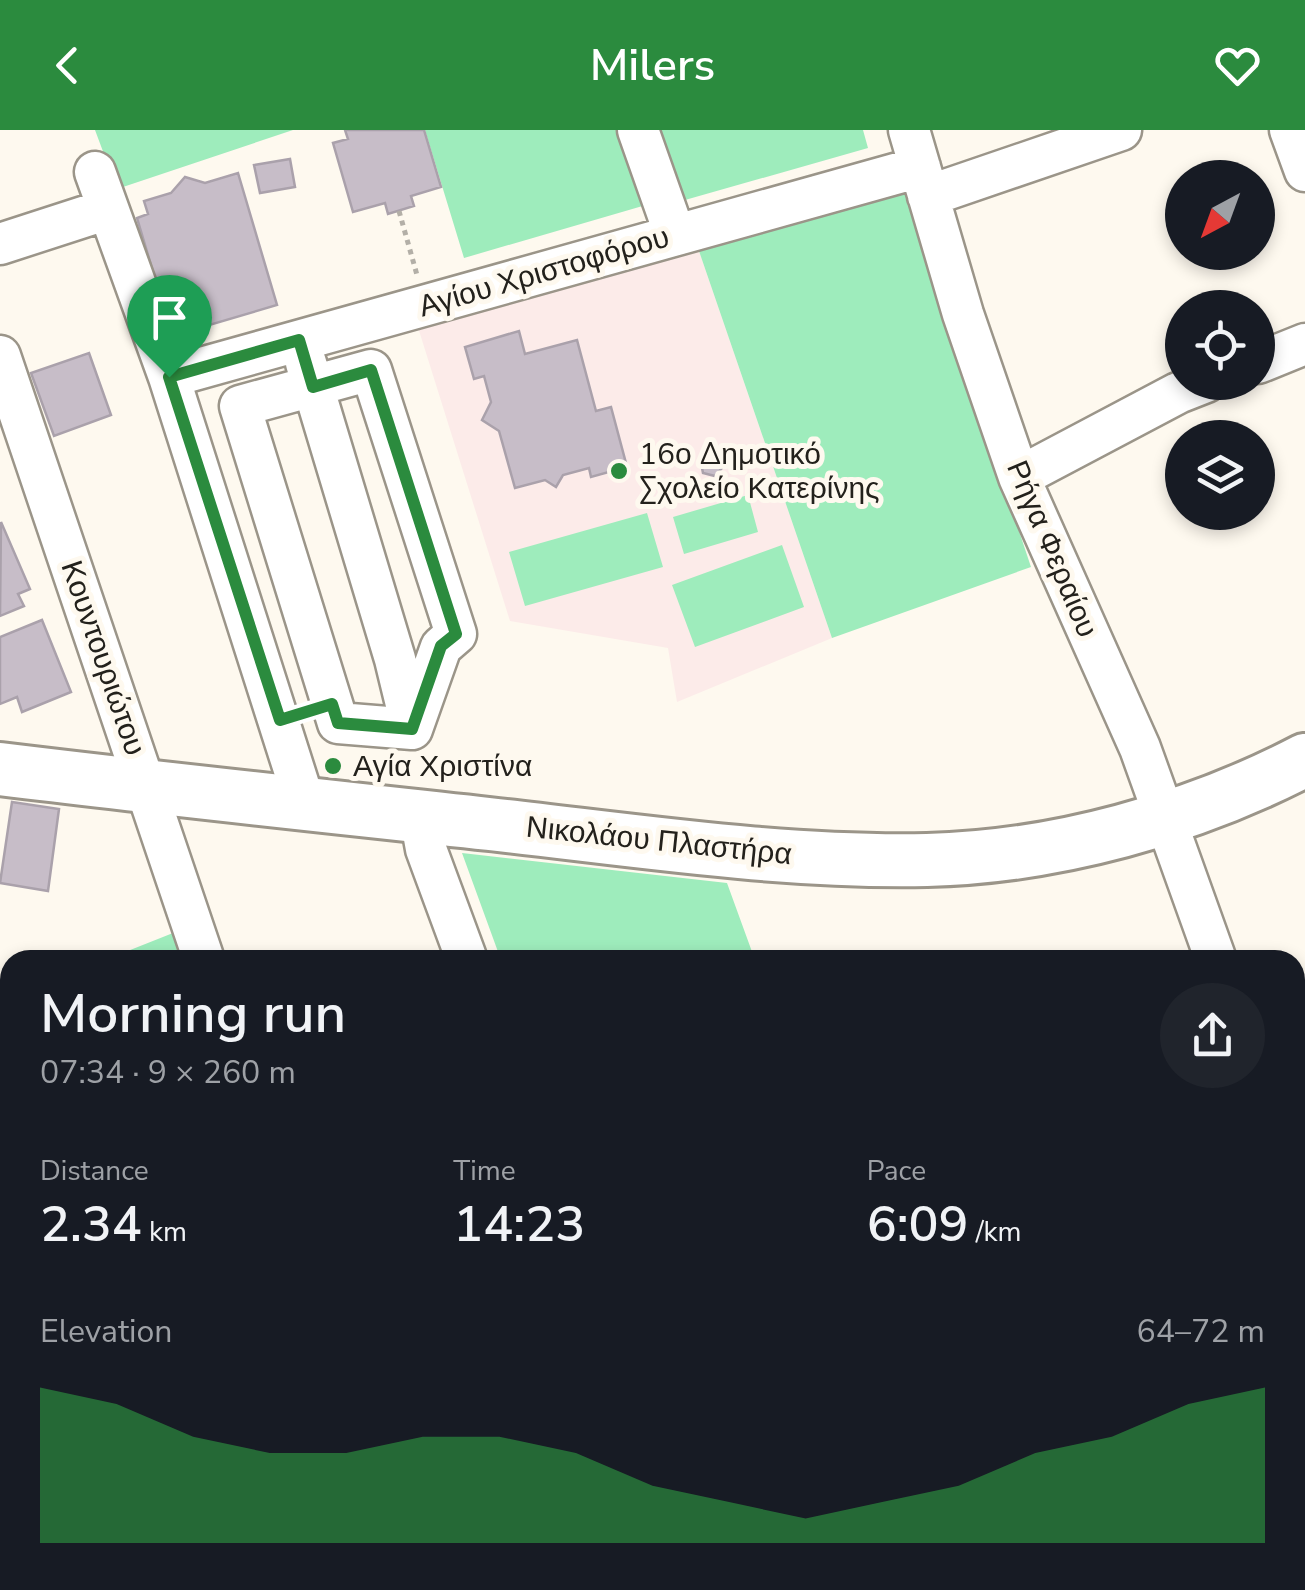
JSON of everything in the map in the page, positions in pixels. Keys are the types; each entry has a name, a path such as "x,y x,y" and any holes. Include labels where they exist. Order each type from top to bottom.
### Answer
{"main road":[{"name":"Νικολάου Πλαστήρα","path":"0,769 712,848 928,860 1042,848 1165,816 1305,760"}],"street":[{"path":"638,130 675,236"},
{"name":"Αγίου Χριστοφόρου","path":"169,377 919,164 1122,130"},
{"path":"1290,130 1305,171"},
{"name":"Ρήγα Φεραίου","path":"919,164 963,314 1019,477 1140,748 1212,950"},
{"path":"0,244 102,190 169,377 304,801"},
{"path":"299,340 395,659 412,729"},
{"path":"1275,356 1305,344"},
{"name":"Κουντουριώτου","path":"0,356 8,404 147,787 201,950"},
{"path":"395,659 441,646 456,634 371,370 240,406 338,723 412,729"},
{"path":"1019,477 1165,400"},
{"path":"412,729 441,646"},
{"path":"280,720 332,704"},
{"path":"420,816 426,849 463,950"}],"path":[{"path":"399,211 426,305"}],"shaded area":[{"name":"16ο Δημοτικό Σχολείο Κατερίνης","path":"699,251 832,638 677,702 668,648 510,621 416,321"}],"green space":[{"path":"95,130 293,130 117,189"},
{"path":"425,130 621,130 646,205 464,258"},
{"path":"653,130 863,130 868,148 678,202"},
{"path":"904,187 1031,567 832,638 699,251"},
{"path":"748,495 758,532 684,554 673,517"},
{"path":"647,513 663,567 525,606 509,552"},
{"path":"782,545 804,607 695,647 672,585"},
{"path":"462,853 727,883 751,950 497,950"},
{"path":"173,933 179,950 130,950"}],"building":[{"path":"345,130 424,130 441,187 411,196 414,206 388,214 385,203 353,212 333,143 348,139"},
{"path":"290,159 295,187 260,193 254,165"},
{"path":"238,173 277,305 172,336 137,218 148,214 144,201 171,193 185,177 205,183"},
{"path":"519,331 525,354 577,340 596,411 611,407 627,467 591,477 589,468 563,475 556,487 545,480 515,488 499,431 482,420 491,402 484,376 474,379 465,347"},
{"path":"89,353 111,415 54,436 31,373"},
{"path":"708,454 719,458 722,468 715,476 703,473 701,463"},
{"path":"1,522 30,589 18,594 24,606 0,616"},
{"path":"42,620 71,692 22,712 17,697 0,704 0,637"},
{"path":"12,802 59,809 48,891 0,883"}],"place":[{"name":"16ο Δημοτικό Σχολείο Κατερίνης","path":"619,471"},
{"name":"Αγία Χριστίνα","path":"333,766"}],"route":[{"path":"299,340 313,387 371,370 456,634 441,646 412,729 338,723 332,704 280,720 169,377 299,340"}]}
